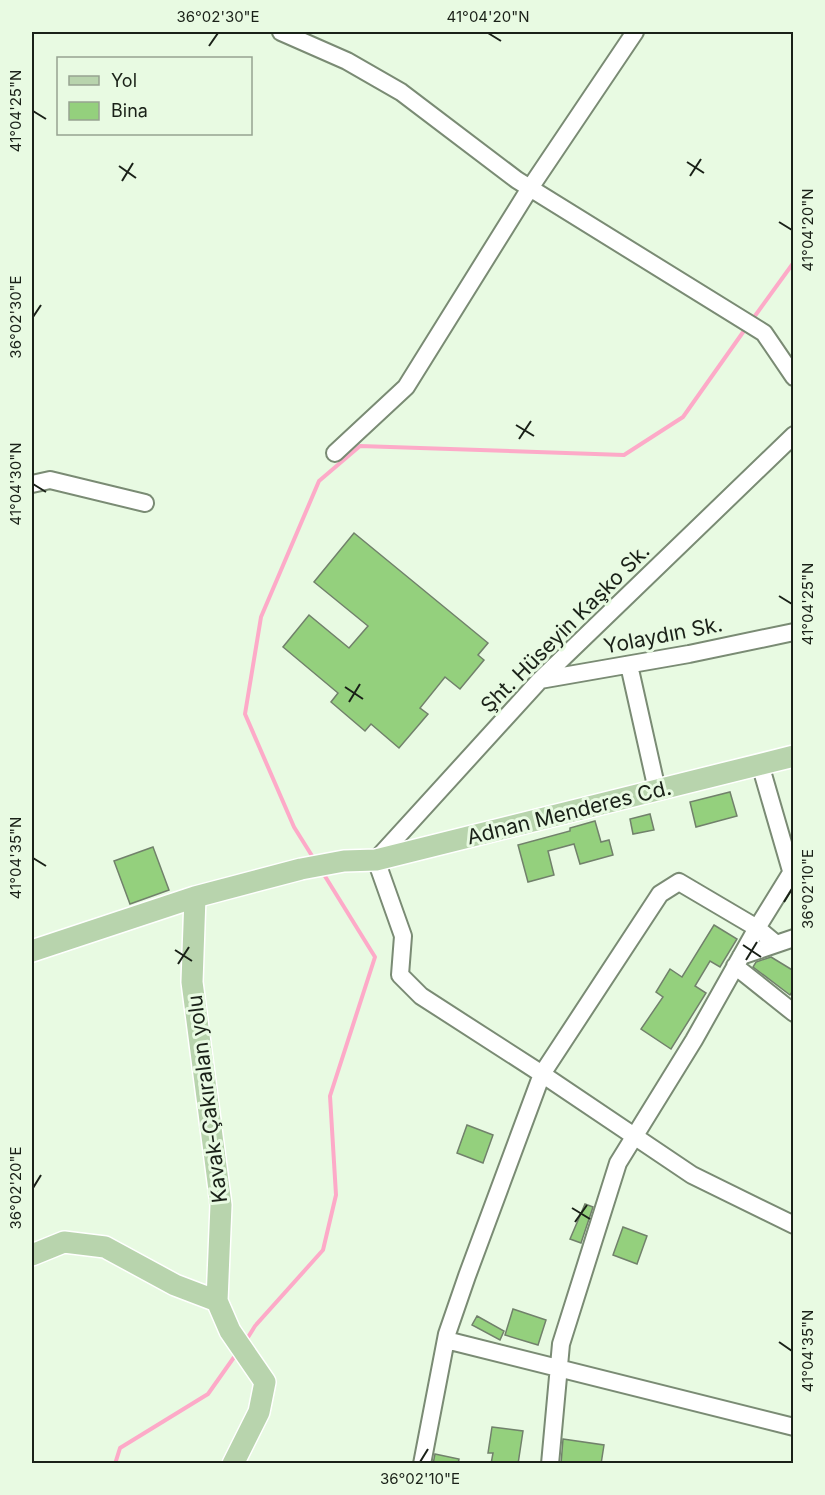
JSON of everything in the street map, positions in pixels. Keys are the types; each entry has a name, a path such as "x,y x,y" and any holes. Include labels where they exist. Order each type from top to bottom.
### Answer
{"main road":[{"name":"Adnan Menderes Cd.","path":"32,951 195,897 301,869 344,861 376,860 794,756"},
{"name":"Kavak-Çakıralan yolu","path":"195,897 192,982 221,1205 217,1301"},
{"path":"32,1255 64,1242 105,1247 175,1285 217,1301 230,1331 265,1382 259,1412 233,1464"}],"street":[{"path":"281,32 347,61 401,92 530,188 764,333 794,378"},
{"path":"335,453 406,387 530,188 635,32"},
{"name":"Şht. Hüseyin Kaşko Sk.","path":"376,860 540,680 794,435"},
{"path":"32,484 50,480 146,503"},
{"name":"Yolaydın Sk.","path":"540,680 689,654 794,632"},
{"path":"629,665 657,790"},
{"path":"550,1464 561,1344 618,1163 694,1040 757,928 792,877 760,764"},
{"path":"376,860 403,936 400,975 421,996 692,1174 794,1225"},
{"path":"422,1464 446,1340 467,1276 542,1074 660,894 678,882 757,928 775,943"},
{"path":"738,961 775,943 794,938"},
{"path":"738,961 794,1013"},
{"path":"446,1340 794,1426"}],"building":[{"path":"354,533 488,643 478,655 484,660 460,689 445,677 420,708 428,714 399,748 371,724 365,731 331,702 338,693 283,647 309,615 349,648 368,626 314,582"},
{"path":"730,792 737,816 696,827 690,802"},
{"path":"650,814 654,830 633,834 630,819"},
{"path":"595,821 601,842 609,840 613,855 580,864 574,844 548,851 554,875 528,882 518,845 570,831 570,828"},
{"path":"153,847 169,890 130,904 114,861"},
{"path":"714,925 737,939 720,967 710,961 695,986 706,993 671,1049 641,1029 663,997 656,992 670,969 682,977"},
{"path":"771,957 794,971 794,989 790,995 753,967 756,962"},
{"path":"467,1125 493,1135 483,1163 457,1153"},
{"path":"585,1204 593,1207 581,1243 570,1239"},
{"path":"623,1227 647,1236 637,1264 613,1255"},
{"path":"513,1309 546,1320 538,1345 505,1335"},
{"path":"477,1316 504,1331 500,1340 472,1325"},
{"path":"492,1427 523,1431 518,1464 491,1464 493,1453 488,1453"},
{"path":"563,1439 604,1445 601,1464 561,1464"},
{"path":"435,1454 459,1459 458,1464 433,1464"}],"waterway":[{"path":"752,320 794,262"},
{"path":"314,859 294,827 245,714 261,617 319,481 360,446 624,455 683,417 746,328"},
{"path":"245,1342 255,1326 323,1250 336,1195 330,1096 375,957 323,873"},
{"path":"115,1464 120,1448 208,1394 237,1353"}]}
